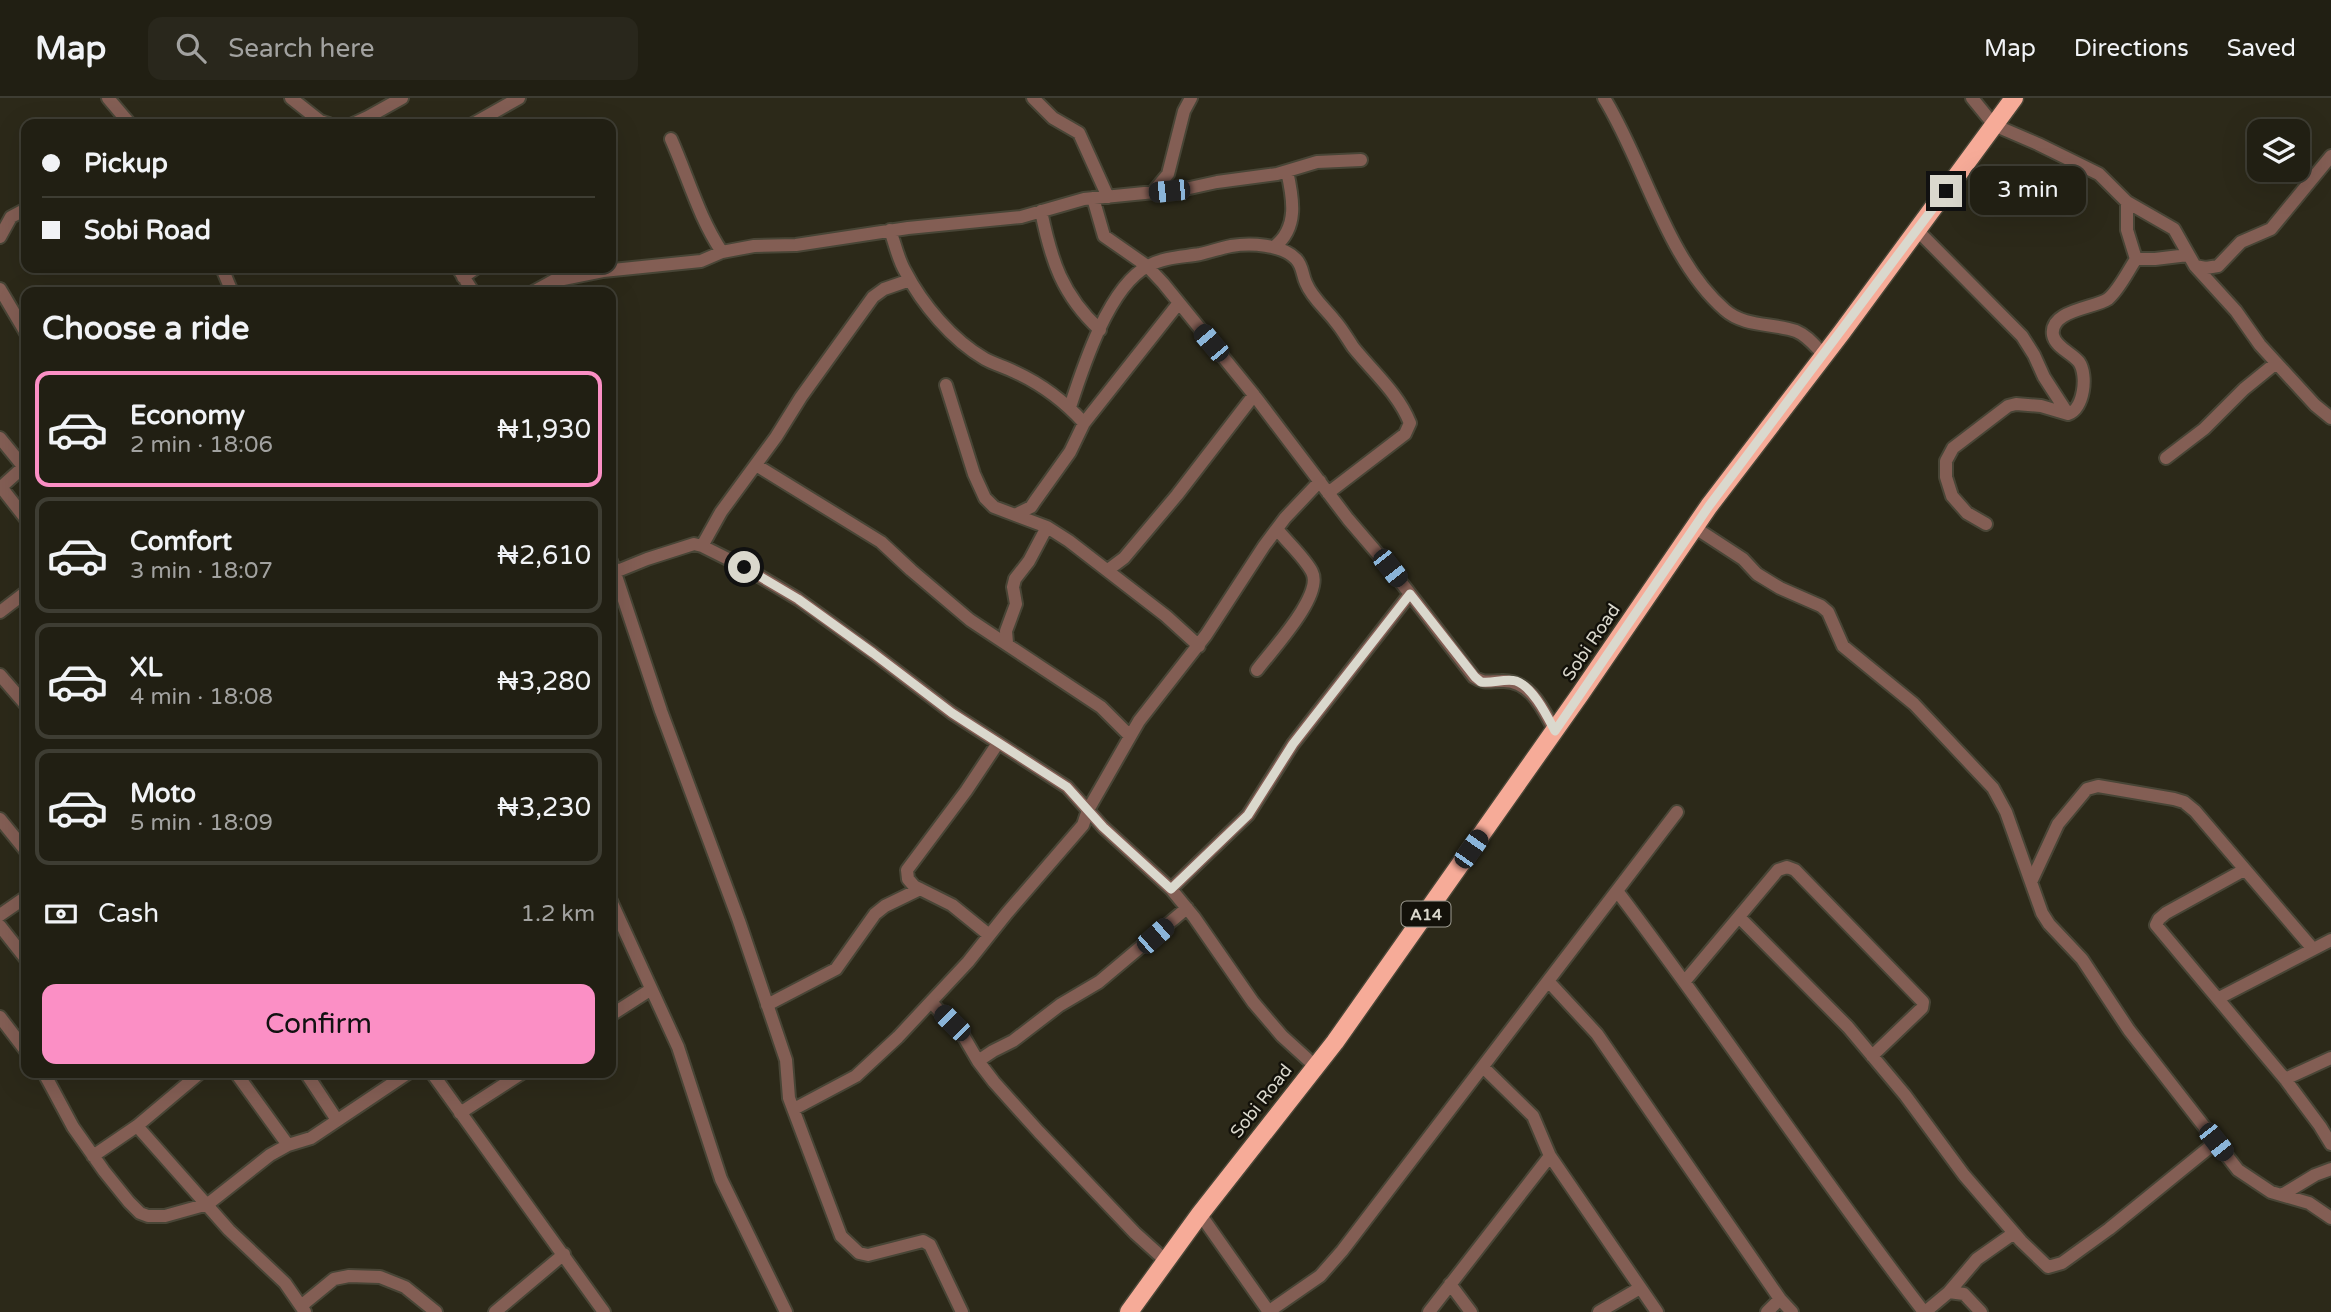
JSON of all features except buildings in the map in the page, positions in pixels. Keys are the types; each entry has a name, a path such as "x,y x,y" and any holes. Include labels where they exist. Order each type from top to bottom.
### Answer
{"highway":[{"name":"Sobi Road","path":"1129,1312 1200,1214 1397,957 1724,485 2014,98"}],"street":[{"path":"108,98 126,119"},
{"path":"291,98 317,119"},
{"path":"482,119 519,98"},
{"path":"1033,98 1053,118 1079,133 1108,197"},
{"path":"1153,192 1168,174 1184,111 1191,98"},
{"path":"1604,98 1678,248 1700,284 1736,318 1796,331 1808,338 1824,355"},
{"path":"1972,98 1994,125 2099,174 2127,202 2174,229 2192,260 2236,311 2260,345 2315,405 2331,418"},
{"path":"375,119 397,101"},
{"path":"388,119 397,101"},
{"path":"671,139 699,209 722,252"},
{"path":"2136,259 2192,260 2207,268 2218,266 2241,242 2271,229 2331,156"},
{"path":"616,270 701,261 722,252 754,246 796,245 890,230 1021,216 1093,198 1185,189 1277,174 1317,162 1360,160"},
{"path":"1274,247 1283,240 1294,211 1287,171"},
{"path":"1093,198 1104,236 1147,266 1254,395 1328,493 1475,677 1481,682 1515,681 1523,686 1534,696 1555,731"},
{"path":"2127,202 2127,230 2136,259"},
{"path":"1041,211 1050,254 1065,285 1079,309 1100,330"},
{"path":"0,237 11,217 21,212"},
{"path":"890,230 904,270 919,295 950,331 986,359 1019,373 1070,407 1084,423"},
{"path":"1917,230 2022,336 2068,414"},
{"path":"1070,407 1081,373 1118,294 1147,266 1168,259 1244,244 1274,247 1296,258 1312,294 1388,386 1410,423 1405,434 1328,493"},
{"path":"1986,524 1967,513 1952,496 1945,461 1953,448 2008,406 2016,404 2068,414 2074,412 2080,405 2082,395 2082,370 2079,362 2057,342 2053,335 2054,328 2068,313 2107,299 2136,259"},
{"path":"542,287 553,281 593,273"},
{"path":"702,546 721,512 873,297 884,289 910,280"},
{"path":"0,289 21,325"},
{"path":"1015,515 1031,507 1070,452 1084,423 1178,304"},
{"path":"2166,458 2204,429 2244,388 2276,363"},
{"path":"946,385 970,464 985,498 994,507 1042,525 1108,569 1199,646"},
{"path":"1108,569 1124,558 1177,495 1254,395"},
{"path":"0,438 21,464"},
{"path":"755,465 881,542 970,620 1101,707 1130,736"},
{"path":"21,468 1,488 21,513"},
{"path":"794,1109 856,1076 898,1037 968,962 1083,825 1088,810 1139,721 1199,646 1277,529 1320,481"},
{"path":"1031,507 1042,525"},
{"path":"1007,643 1006,631 1016,604 1013,587 1015,579 1029,561 1042,525"},
{"path":"1694,527 1743,559 1757,574 1828,612 1843,646 1914,705 1993,789 2006,813 2042,913 2049,924 2082,959 2129,1030 2238,1170 2271,1192 2309,1203 2331,1217"},
{"path":"1257,670 1300,615 1315,583 1313,573 1277,529"},
{"path":"616,565 694,544 702,546 798,599 952,713 1067,787 1131,854 1171,889 1253,1002 1282,1036 1315,1066"},
{"path":"1124,558 1125,583"},
{"path":"616,575 661,711 739,921 786,1060 789,1098 841,1236 859,1254 868,1255 923,1241 930,1245 962,1312"},
{"path":"1171,889 1248,815 1293,744 1410,594"},
{"path":"0,612 21,596"},
{"path":"0,674 21,699"},
{"path":"989,935 952,905 920,889 908,878 907,870 998,743"},
{"path":"2031,882 2058,824 2087,789 2098,786 2184,802 2195,811 2313,949"},
{"path":"1200,1214 1268,1312 1320,1276 1549,982 1677,812"},
{"path":"0,819 21,845"},
{"path":"1685,981 1778,870 1787,867 1795,870 1923,1005 1872,1056"},
{"path":"2244,870 2166,913 2158,919 2157,925 2285,1079 2331,1144"},
{"path":"767,1005 836,970 875,915 885,906 920,889"},
{"path":"1617,891 1685,981 1877,1252 1924,1312 1949,1292 1977,1259 2014,1233"},
{"path":"0,915 21,900"},
{"path":"978,1061 1013,1041 1060,1005 1099,982 1187,908"},
{"path":"616,912 678,1048 721,1179 786,1312"},
{"path":"1740,918 1848,1027 1905,1095 1964,1175 2014,1233 2048,1267 2109,1229 2216,1142"},
{"path":"0,926 21,953"},
{"path":"2219,998 2331,940"},
{"path":"1549,982 1604,1044 1780,1299 1792,1312"},
{"path":"616,1012 650,990"},
{"path":"931,1002 964,1037 978,1061 1039,1132 1135,1233 1166,1261"},
{"path":"0,1017 21,1044"},
{"path":"2285,1079 2331,1058"},
{"path":"1483,1067 1533,1116 1550,1156 1657,1312"},
{"path":"47,1078 73,1127 93,1156 129,1202 140,1213 148,1216 165,1216 208,1204 270,1155 288,1145 311,1138 401,1078"},
{"path":"93,1156 137,1126 194,1078"},
{"path":"240,1078 288,1145"},
{"path":"309,1078 337,1121"},
{"path":"436,1078 604,1312"},
{"path":"460,1113 514,1078"},
{"path":"137,1126 229,1230 285,1283 303,1309 334,1279 349,1276 380,1277 405,1287 436,1312"},
{"path":"1429,1312 1550,1156"},
{"path":"2282,1195 2306,1179 2331,1169"},
{"path":"495,1312 564,1254"},
{"path":"1450,1284 1471,1312"},
{"path":"1599,1312 1640,1288"},
{"path":"1949,1292 1964,1294 1981,1312"},
{"path":"1767,1312 1780,1299"}],"route":[{"path":"744,567 798,599 952,713 1067,787 1103,827 1171,889 1248,815 1293,744 1410,594 1475,677 1481,682 1515,681 1523,686 1534,696 1555,731 1709,506 1946,191"}]}
